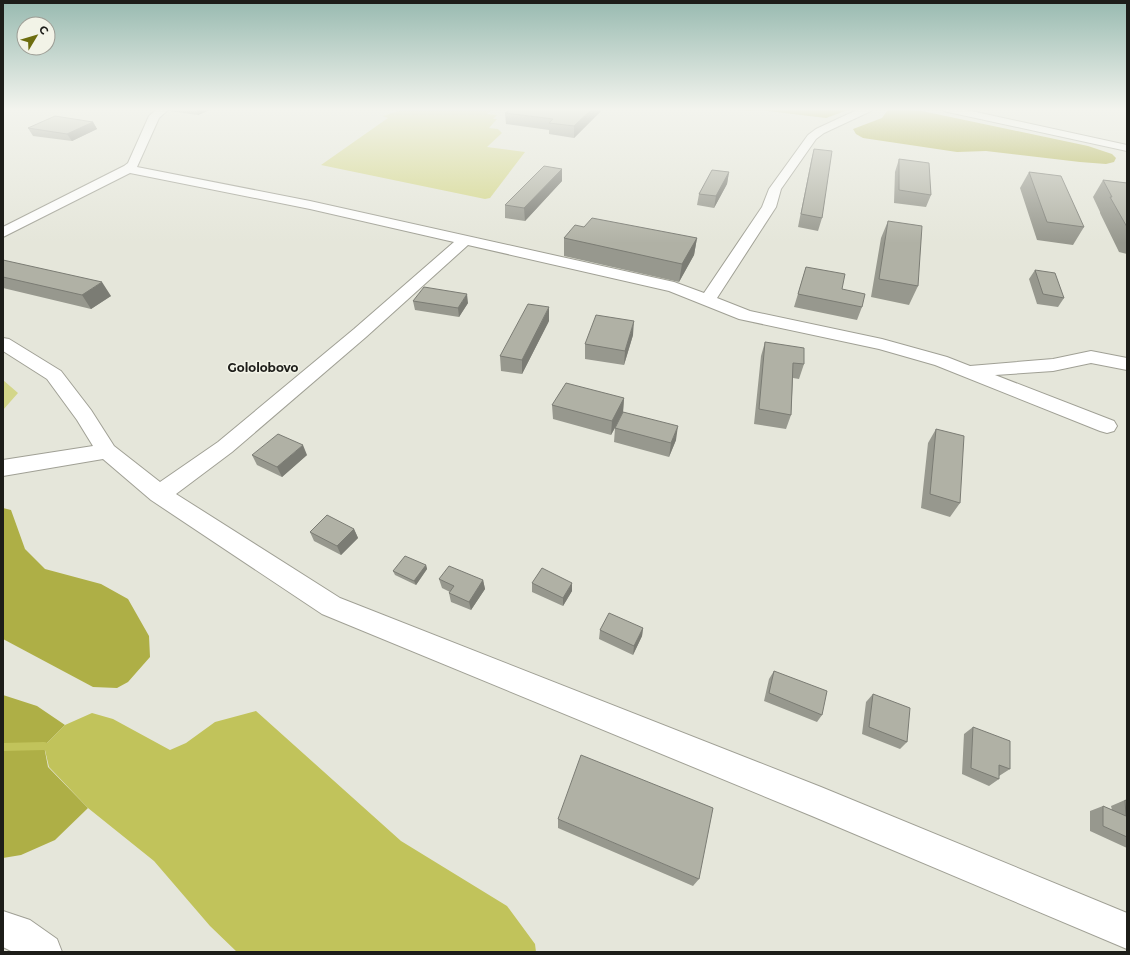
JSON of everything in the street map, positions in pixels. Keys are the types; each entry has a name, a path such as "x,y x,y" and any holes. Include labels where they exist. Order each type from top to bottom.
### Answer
{"street":[{"path":"3,233 112,179 128,169 133,164 138,154"},
{"path":"707,301 769,207 775,189 800,154"},
{"path":"128,169 310,205 464,241 674,287 745,315 882,344 941,362 1107,426"},
{"path":"159,494 225,448 360,333 464,241"},
{"path":"3,342 54,375 84,415 107,451 159,494 331,606 821,803 1127,931"},
{"path":"967,372 1053,365 1091,357 1127,364"},
{"path":"3,468 107,451"},
{"path":"3,929 16,933 44,952"}],"green space":[{"path":"337,154 524,154 490,198 485,199 321,165"},
{"path":"3,380 18,393 3,410"}],"shaded area":[{"path":"1008,154 1111,154 1116,158 1114,162 1106,164"},
{"path":"3,508 11,510 25,549 45,569 101,584 128,599 149,636 150,657 128,682 117,688 93,687 3,639"},
{"path":"3,695 37,706 65,725 44,746 48,767 88,808 55,840 21,855 3,858"},
{"path":"256,711 401,841 507,906 535,944 536,952 237,952 210,926 154,861 88,808 49,767 44,746 65,725 92,713 113,719 170,750 186,743 215,722"}],"building":[{"path":"813,154 832,154 822,218 801,214"},
{"path":"899,159 929,163 931,195 899,190"},
{"path":"544,166 562,169 524,208 505,205"},
{"path":"712,170 729,172 716,196 699,194"},
{"path":"1029,172 1061,176 1084,227 1047,222"},
{"path":"1103,180 1127,183 1127,227 1110,197 1112,197"},
{"path":"592,218 697,238 682,264 564,238 575,225 584,227"},
{"path":"888,221 922,226 918,286 879,279"},
{"path":"3,260 102,282 82,295 3,277"},
{"path":"806,267 845,274 842,289 865,294 862,307 798,294"},
{"path":"1035,270 1055,273 1064,298 1043,294"},
{"path":"424,287 467,294 458,308 413,301"},
{"path":"528,304 549,307 522,360 500,356"},
{"path":"596,315 634,321 625,351 585,344"},
{"path":"765,342 804,348 804,364 793,363 791,415 759,409"},
{"path":"566,383 624,398 612,421 552,405"},
{"path":"623,412 678,426 671,443 615,428"},
{"path":"936,429 964,436 960,503 930,494"},
{"path":"278,434 303,445 277,467 252,455"},
{"path":"327,515 354,529 337,546 310,532"},
{"path":"405,556 426,565 414,581 393,571"},
{"path":"449,566 483,580 469,602 449,593 454,586 439,579"},
{"path":"542,568 572,583 563,598 532,583"},
{"path":"609,613 643,628 634,646 600,630"},
{"path":"774,671 827,691 822,715 769,693"},
{"path":"873,694 910,708 907,742 869,727"},
{"path":"973,727 1010,741 1010,769 999,765 999,779 971,768"},
{"path":"581,755 713,808 699,879 558,819"},
{"path":"1125,800 1127,801 1127,837 1103,826 1103,806 1126,816"}],"waterway":[{"path":"3,747 44,746"}],"district":[{"name":"Gololobovo","path":"263,368"}]}
